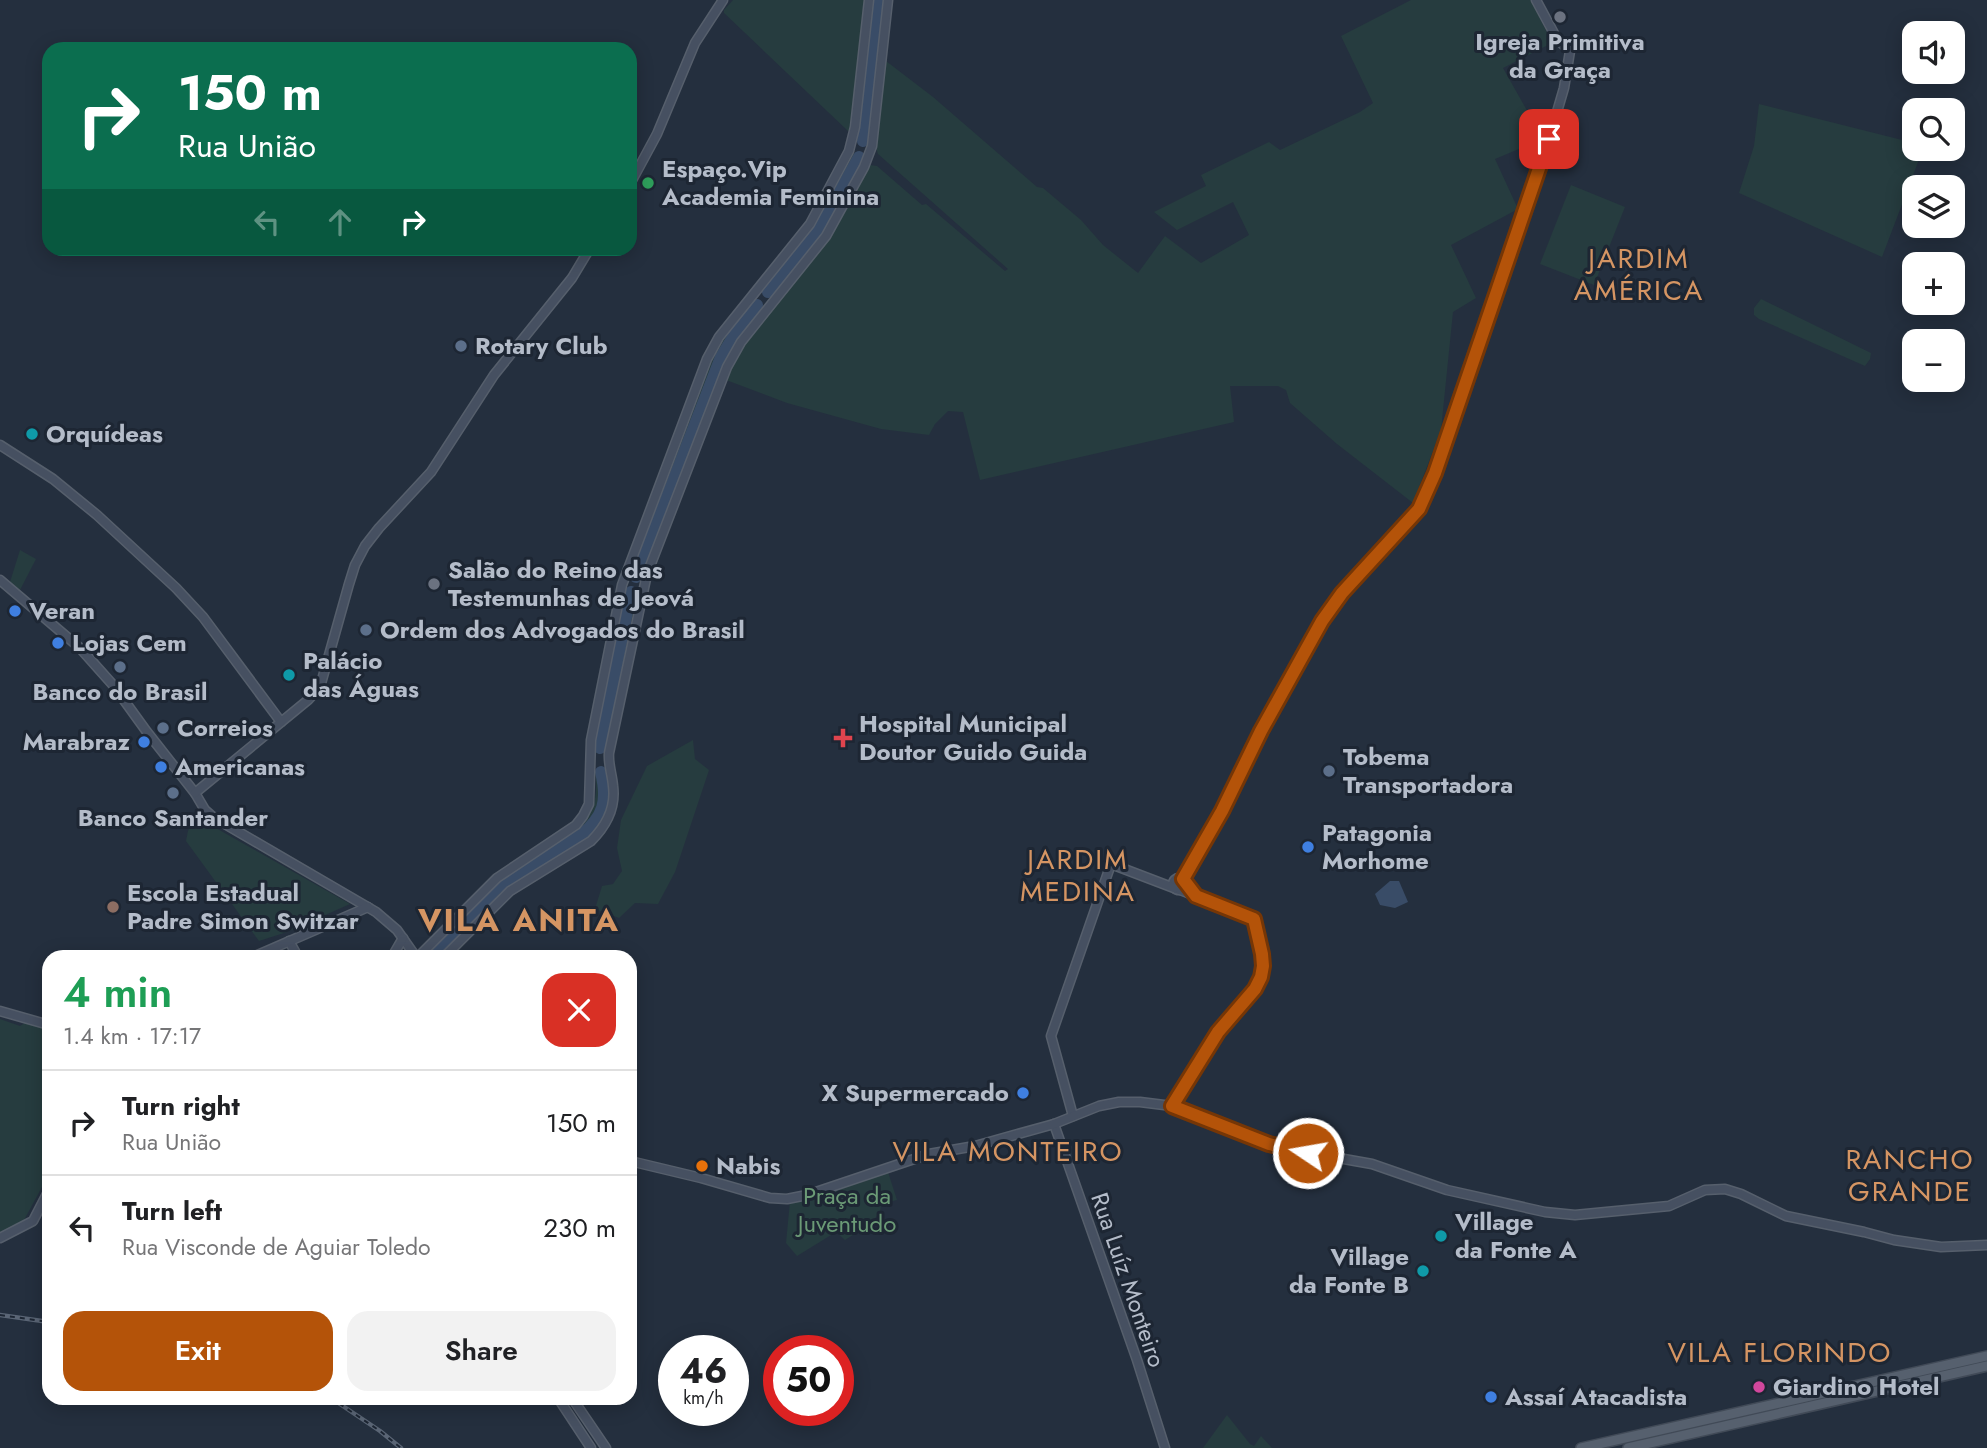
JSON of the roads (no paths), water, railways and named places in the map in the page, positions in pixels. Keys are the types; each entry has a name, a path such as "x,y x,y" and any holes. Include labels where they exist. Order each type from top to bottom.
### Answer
{"main road":[{"path":"1581,1448 1987,1356"},
{"path":"1628,1448 1987,1366"}],"street":[{"path":"637,171 657,134 695,43 723,0"},
{"path":"424,950 497,877 568,833 583,816 590,795 591,740 622,585 712,348 803,234 849,151 855,127 869,0"},
{"path":"451,950 510,891 591,841 608,820 614,796 609,752 647,574 733,354 826,236 864,167 872,146 888,0"},
{"path":"1180,884 1222,811 1261,731 1322,621 1342,593 1419,509 1435,473 1509,253 1538,177 1564,88 1570,51 1557,39 1536,0"},
{"path":"195,793 309,700 320,687 355,565 365,546 430,472 495,375 572,278 585,256"},
{"path":"0,445 46,474 71,494 176,588 203,617 281,722"},
{"path":"0,580 80,648 113,685 205,810 368,907 390,923 412,950"},
{"path":"1073,1116 1051,1036 1111,864 1158,880 1180,884 1196,896 1254,919 1262,954 1261,977 1255,989 1218,1032 1172,1106"},
{"path":"270,950 368,907"},
{"path":"396,950 403,938"},
{"path":"289,942 294,950"},
{"path":"0,1011 42,1023"},
{"path":"637,1163 770,1198 787,1199 807,1195 929,1154 975,1146 1054,1124 1099,1106 1140,1102 1172,1106 1282,1148 1372,1164 1447,1190 1545,1212 1587,1214 1669,1206 1706,1190 1724,1189 1741,1194 1786,1216 1901,1241 1941,1247 1987,1245"},
{"name":"Rua Luíz Monteiro","path":"1054,1124 1165,1448"},
{"path":"0,1238 33,1221 42,1204"},
{"path":"563,1405 592,1448"},
{"path":"577,1405 606,1448"}],"water":[{"path":"1390,881 1399,881 1408,902 1395,908 1380,905 1375,894"}],"waterway":[{"path":"863,141 880,0"},
{"path":"768,292 819,229 859,157"},
{"path":"636,577 721,357 757,305"},
{"path":"600,748 631,592"},
{"path":"439,950 497,888 589,828 599,814 604,800 601,772"}],"railway":[{"path":"0,1315 42,1321"},
{"path":"341,1405 401,1448"}],"place":[{"name":"Igreja Primitiva da Graça","path":"1560,17"},
{"name":"Espaço.Vip Academia Feminina","path":"648,183"},
{"name":"Rotary Club","path":"461,346"},
{"name":"Orquídeas","path":"32,434"},
{"name":"Salão do Reino das Testemunhas de Jeová","path":"434,584"},
{"name":"Veran","path":"15,611"},
{"name":"Ordem dos Advogados do Brasil","path":"366,630"},
{"name":"Lojas Cem","path":"58,643"},
{"name":"Banco do Brasil","path":"120,667"},
{"name":"Palácio das Águas","path":"289,675"},
{"name":"Correios","path":"163,728"},
{"name":"Hospital Municipal Doutor Guido Guida","path":"843,738"},
{"name":"Marabraz","path":"144,742"},
{"name":"Americanas","path":"161,767"},
{"name":"Tobema Transportadora","path":"1329,771"},
{"name":"Banco Santander","path":"173,793"},
{"name":"Patagonia Morhome","path":"1308,847"},
{"name":"Escola Estadual Padre Simon Switzar","path":"113,907"},
{"name":"X Supermercado","path":"1023,1093"},
{"name":"Nabis","path":"702,1166"},
{"name":"Village da Fonte A","path":"1441,1236"},
{"name":"Village da Fonte B","path":"1423,1271"},
{"name":"Giardino Hotel","path":"1759,1387"},
{"name":"Assaí Atacadista","path":"1491,1397"}],"district":[{"name":"JARDIM AMÉRICA","path":"1639,274"},
{"name":"JARDIM MEDINA","path":"1078,875"},
{"name":"VILA ANITA","path":"519,920"},
{"name":"VILA MONTEIRO","path":"1008,1151"},
{"name":"RANCHO GRANDE","path":"1910,1175"},
{"name":"VILA FLORINDO","path":"1780,1352"}],"park label":[{"name":"Praça da Juventudo","path":"847,1210"}]}
